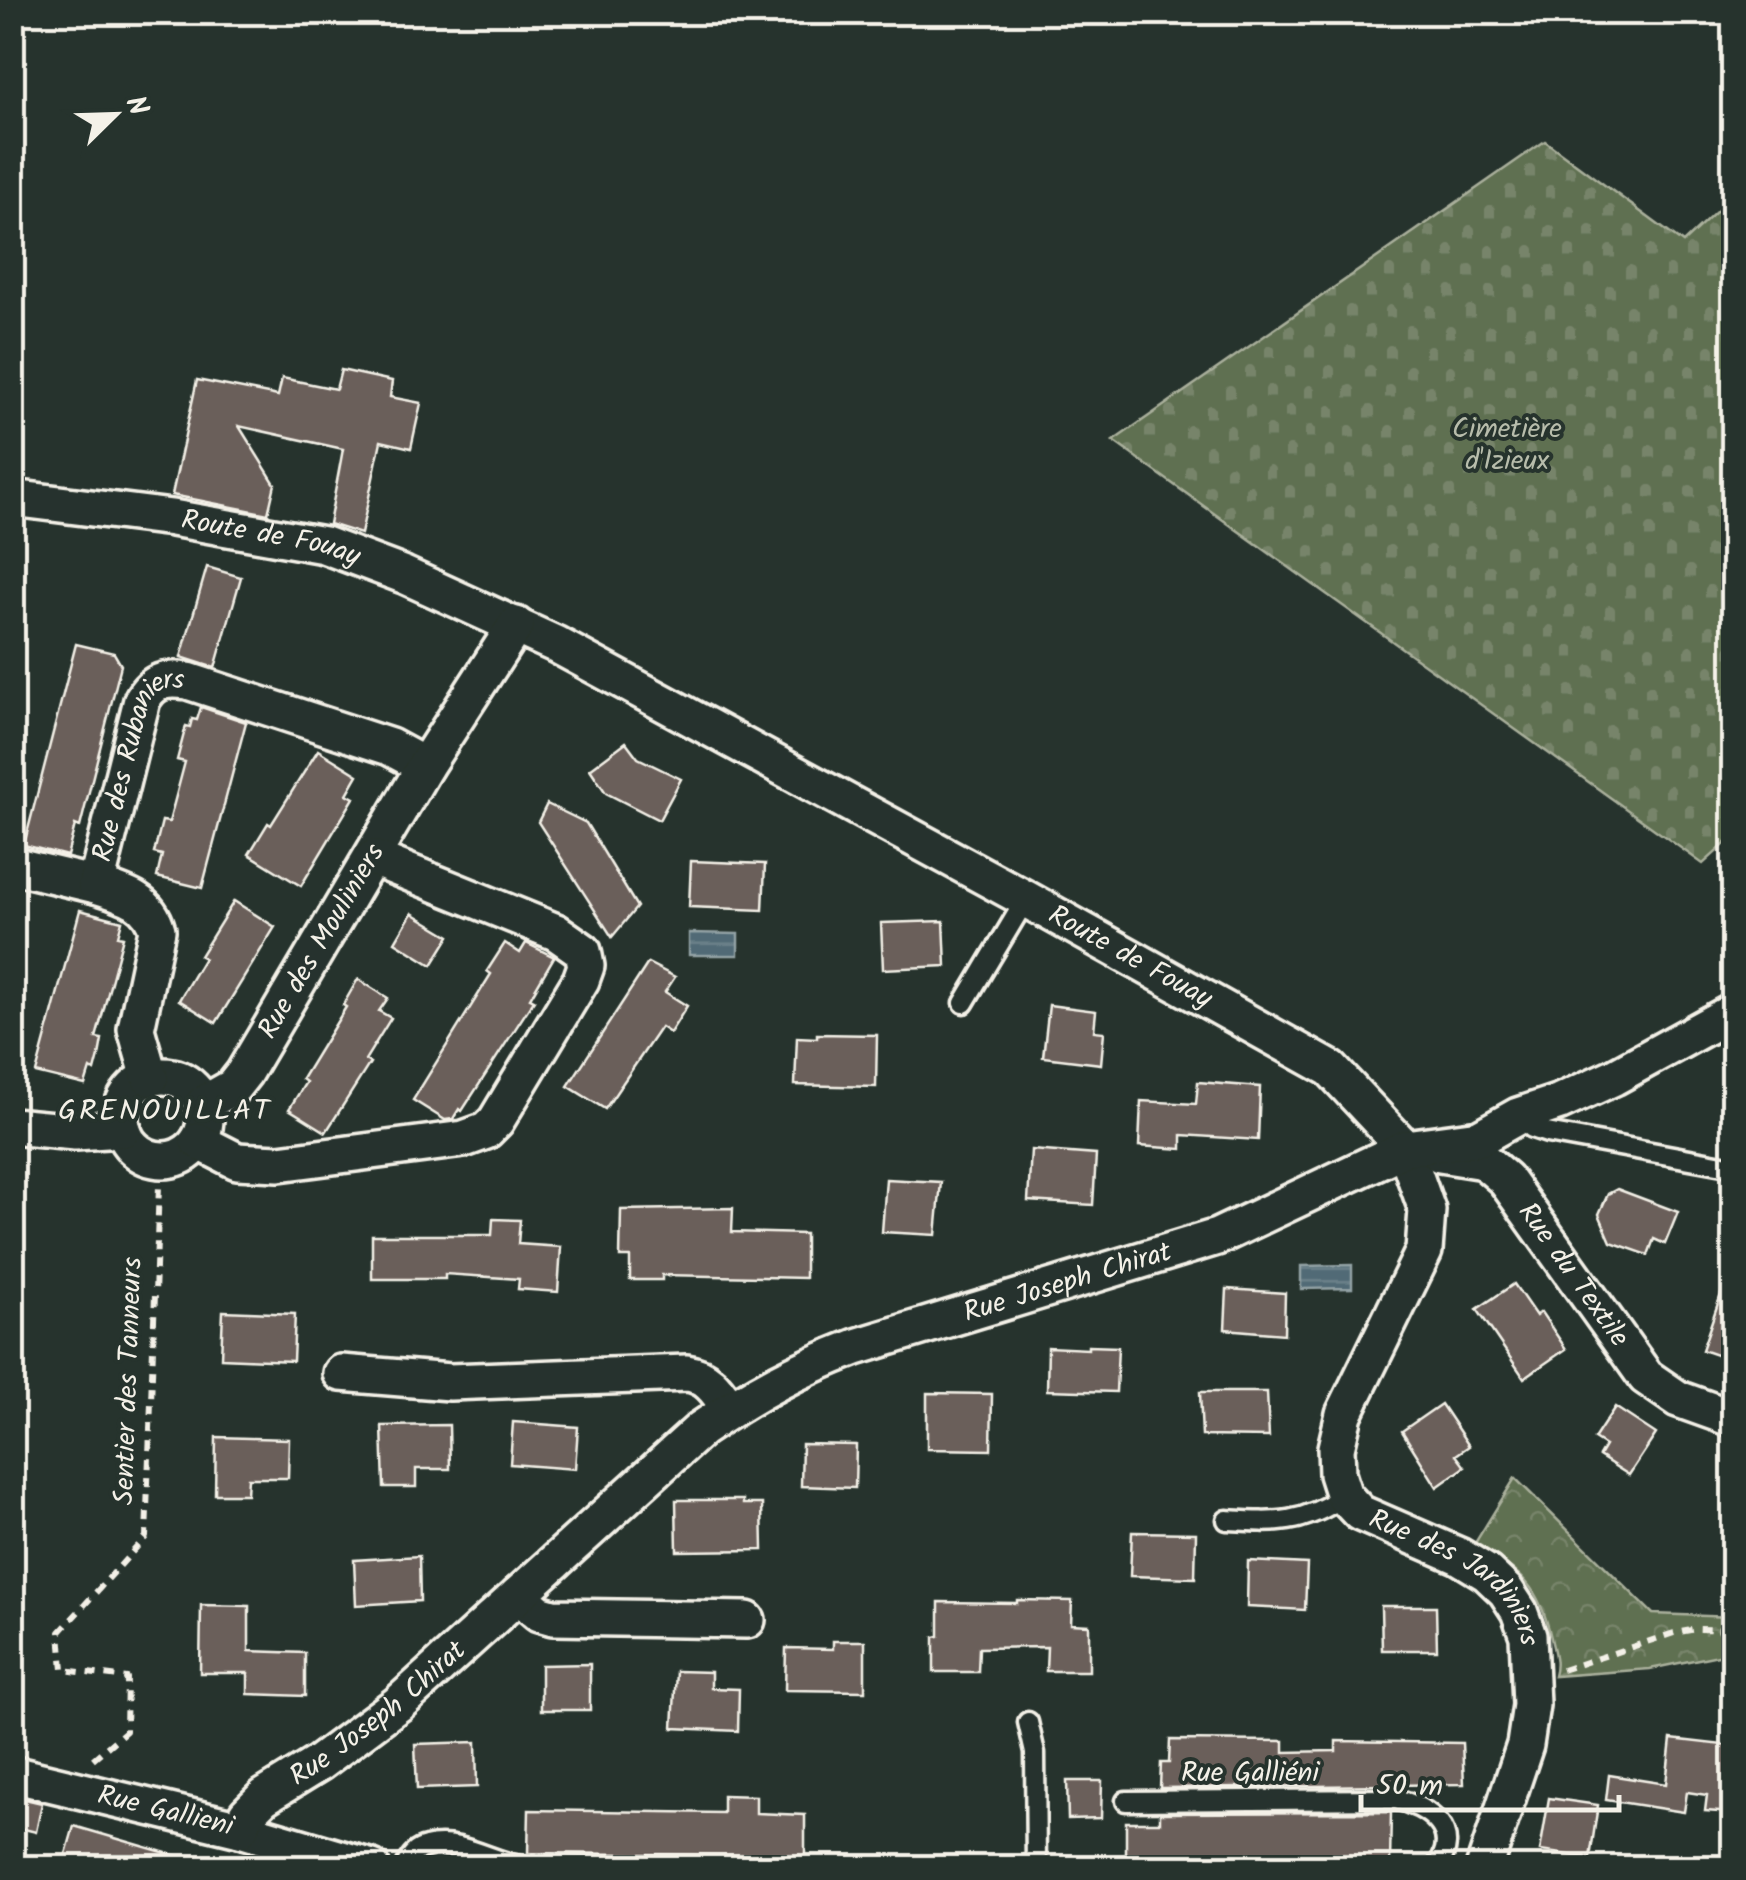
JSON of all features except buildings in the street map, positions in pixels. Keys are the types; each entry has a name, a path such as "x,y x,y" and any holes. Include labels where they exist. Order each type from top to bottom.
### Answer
{"street":[{"name":"Route de Fouay","path":"12,498 172,518 324,545 404,575 516,625 1331,1068 1405,1148"},
{"path":"426,766 516,625"},
{"name":"Rue des Rubaniers","path":"150,1078 136,1028 158,930 154,916 144,905 96,885 142,700 148,690 164,680 188,681 390,747 426,766"},
{"name":"Rue des Mouliniers","path":"203,1104 233,1087 244,1073 426,766"},
{"path":"198,1142 237,1161 280,1163 464,1139 486,1131 504,1109 581,980 586,966 583,951 556,932 373,858"},
{"path":"12,865 96,885"},
{"path":"1405,1148 1480,1138 1518,1116 1614,1077 1734,1012"},
{"path":"176,1077 197,1092 203,1104 204,1129 198,1142 182,1156 160,1160 137,1150 123,1130 121,1117 129,1092 150,1078 176,1077"},
{"path":"12,1126 76,1132 123,1130"},
{"name":"Rue Joseph Chirat","path":"240,1829 246,1814 264,1797 319,1763 398,1704 701,1429 754,1392 856,1347 1217,1237 1405,1148"},
{"name":"Rue du Textile","path":"1405,1148 1484,1161 1505,1179 1646,1377 1678,1399 1734,1419"},
{"name":"Rue des Jardiniers","path":"1405,1148 1427,1210 1424,1251 1344,1414 1336,1448 1337,1474 1344,1496 1360,1513 1459,1556 1487,1573 1519,1611 1528,1636 1531,1664 1527,1732 1484,1868"},
{"path":"342,1374 450,1382 700,1374 730,1409"},
{"path":"518,1594 529,1607 554,1618 747,1620"},
{"name":"Rue Gallieni","path":"12,1774 240,1829 372,1868"}],"lane":[{"path":"964,1003 1026,899"},
{"path":"1518,1116 1546,1133 1734,1166"},
{"path":"1226,1520 1268,1523 1305,1519 1344,1496"},
{"path":"1028,1722 1036,1753 1036,1868"},
{"name":"Rue Galliéni","path":"1126,1801 1410,1802 1426,1809 1441,1825 1444,1850 1435,1868"},
{"path":"404,1868 414,1853 438,1846 469,1849 526,1867 650,1867"}],"path":[{"name":"Sentier des Tanneurs","path":"62,1787 126,1730 127,1678 63,1670 60,1632 146,1537 160,1160"},
{"path":"1566,1669 1674,1634 1697,1629 1734,1630"}],"green space":[{"name":"Cimetière d'Izieux","path":"1545,141 1683,243 1733,196 1734,836 1703,864 1113,441"},
{"path":"1515,1478 1653,1614 1733,1617 1733,1652 1650,1669 1554,1676 1556,1662 1551,1638 1533,1591 1515,1571 1475,1543"}],"water":[{"path":"689,933 738,934 738,955 689,955"},
{"path":"1352,1265 1352,1288 1301,1289 1301,1266"}],"district":[{"name":"GRENOUILLAT","path":"165,1112"}]}
